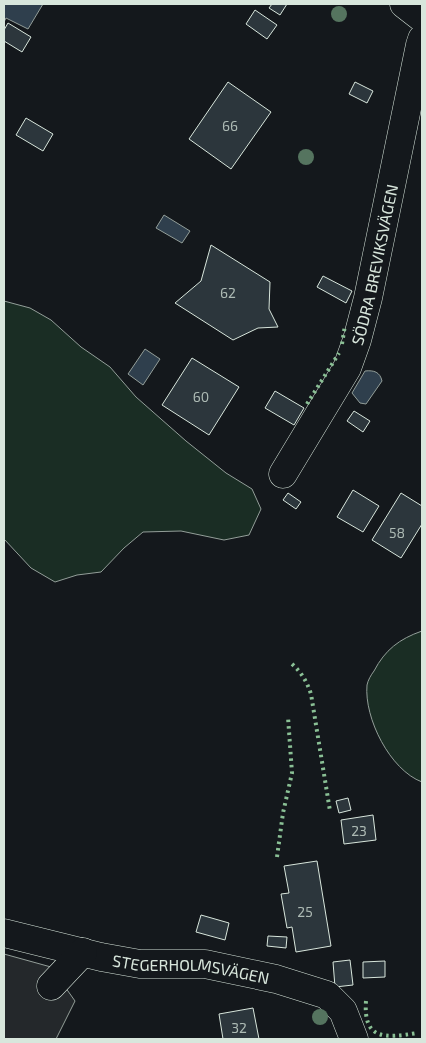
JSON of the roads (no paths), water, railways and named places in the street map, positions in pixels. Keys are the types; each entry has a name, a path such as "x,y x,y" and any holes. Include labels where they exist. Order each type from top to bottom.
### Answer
{"street":[{"path":"404,4 422,18"},
{"name":"SÖDRA BREVIKSVÄGEN","path":"283,474 347,368 357,340 368,298 422,39"},
{"name":"STEGERHOLMSVÄGEN","path":"4,933 101,957 140,964 205,964 276,979 327,995 343,1011 354,1039"},
{"path":"51,986 83,952"}],"water":[{"path":"4,4 43,4 28,29 6,18 4,22"},
{"path":"164,215 190,231 182,243 156,228"},
{"path":"145,349 160,359 143,385 128,374"},
{"path":"365,371 376,372 382,381 366,404 360,403 352,393"}]}
